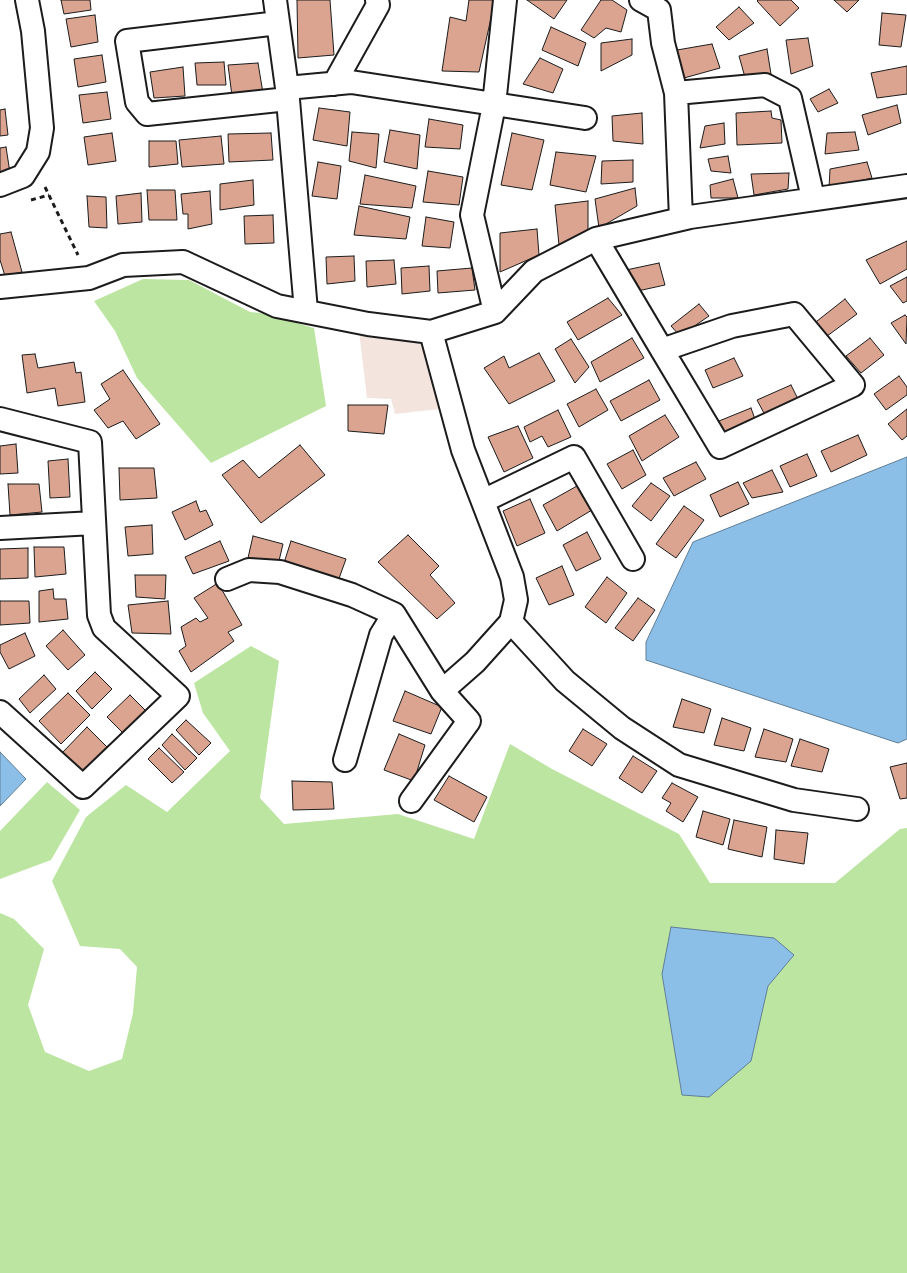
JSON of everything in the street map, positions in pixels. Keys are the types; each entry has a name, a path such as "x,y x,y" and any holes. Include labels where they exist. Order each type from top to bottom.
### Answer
{"street":[{"path":"0,185 23,176 38,152 42,128 33,31 27,0"},
{"path":"275,0 287,94 306,312"},
{"path":"334,84 378,5 378,0"},
{"path":"495,312 472,214 494,105 505,0"},
{"path":"641,0 659,10 662,43 676,93 681,219"},
{"path":"278,24 127,41 137,102 147,114 287,94 351,82 585,118"},
{"path":"676,93 765,85 790,98 813,198"},
{"path":"0,287 89,278 123,264 182,262 277,306 368,324 431,332 495,312 534,271 596,240 681,219 813,198 907,186"},
{"path":"596,240 720,447 853,385 794,314 732,326 662,350"},
{"path":"431,332 463,450 512,577 516,600 511,622 475,662 442,691"},
{"path":"0,419 90,442 99,615 104,628 178,696 83,787 0,712"},
{"path":"483,501 574,456 633,559"},
{"path":"0,528 94,523"},
{"path":"227,579 249,570 280,572 352,595 394,614 442,691 469,720 411,801"},
{"path":"345,760 381,635 394,614"},
{"path":"511,622 565,681 622,728 679,765 794,800 857,809"}],"path":[{"path":"44,184 89,278"}],"shaded area":[{"path":"359,331 427,338 439,409 395,414 391,399 367,398"}],"green space":[{"path":"143,279 189,280 250,312 261,313 314,328 326,406 211,463 137,378 115,331 94,301"},
{"path":"251,646 279,661 260,798 284,824 398,814 474,839 510,744 552,769 679,834 710,883 835,883 900,829 907,828 907,1273 0,1273 0,913 14,919 44,949 28,1005 45,1052 89,1071 122,1059 133,1013 137,967 120,949 80,946 52,881 86,817 126,785 167,812 230,751 203,713 194,683","holes":["794,955 768,986 751,1061 682,1095 662,974"]},
{"path":"47,782 80,810 51,860 0,879 0,831"}],"water":[{"path":"907,457 907,739 898,743 646,660 646,642 693,542"},
{"path":"0,752 26,779 0,806"},
{"path":"671,927 774,938 794,955 768,986 751,1061 709,1097 682,1095 662,974"}],"building":[{"path":"61,0 90,0 91,10 64,14"},
{"path":"297,0 330,0 334,55 298,58"},
{"path":"469,0 495,0 479,72 442,71 450,17 466,21"},
{"path":"527,0 567,0 554,19"},
{"path":"601,0 612,0 627,10 621,32 606,28 594,38 581,30"},
{"path":"758,0 791,0 799,8 780,26"},
{"path":"834,0 859,0 847,12"},
{"path":"739,7 754,23 729,40 716,27"},
{"path":"882,13 906,15 901,47 879,45"},
{"path":"95,15 98,42 71,47 66,19"},
{"path":"551,27 586,43 578,66 542,50"},
{"path":"808,38 813,66 791,74 786,40"},
{"path":"632,39 632,55 601,71 601,43"},
{"path":"712,44 720,68 684,78 677,50"},
{"path":"767,49 771,74 746,81 739,56"},
{"path":"102,55 106,82 78,87 74,59"},
{"path":"540,58 563,69 553,93 523,84"},
{"path":"224,62 226,85 197,85 195,63"},
{"path":"258,63 263,93 232,96 228,65"},
{"path":"907,66 907,94 877,98 871,73"},
{"path":"183,67 185,96 154,98 150,72"},
{"path":"829,89 838,103 818,112 810,99"},
{"path":"107,92 111,119 83,123 79,95"},
{"path":"897,105 901,123 868,135 862,115"},
{"path":"319,108 350,112 347,146 313,140"},
{"path":"5,109 8,135 0,136 0,110"},
{"path":"771,111 772,118 781,120 782,143 737,145 736,113"},
{"path":"642,113 643,144 613,141 612,116"},
{"path":"429,119 463,125 460,149 425,147"},
{"path":"724,123 725,144 700,148 705,126"},
{"path":"390,130 420,135 417,169 384,162"},
{"path":"352,132 379,134 376,168 349,161"},
{"path":"855,132 859,150 825,154 827,133"},
{"path":"112,133 116,161 88,165 84,137"},
{"path":"271,133 273,160 229,162 228,134"},
{"path":"512,133 544,140 532,190 501,185"},
{"path":"221,136 224,164 182,167 179,140"},
{"path":"149,141 176,141 178,164 149,167"},
{"path":"6,147 10,173 0,175 0,148"},
{"path":"556,152 596,156 586,192 550,185"},
{"path":"728,156 731,173 711,171 708,159"},
{"path":"633,160 633,182 601,184 602,161"},
{"path":"318,162 341,166 337,199 312,196"},
{"path":"867,162 872,178 829,188 830,169"},
{"path":"428,171 463,177 459,205 423,202"},
{"path":"789,173 788,189 754,195 751,174"},
{"path":"365,175 416,186 412,208 360,204"},
{"path":"733,179 738,198 711,198 710,185"},
{"path":"253,180 254,205 220,210 220,184"},
{"path":"635,188 637,206 599,228 595,199"},
{"path":"147,190 175,190 177,220 149,220"},
{"path":"210,191 212,224 188,229 188,214 183,214 181,194"},
{"path":"141,193 142,222 118,224 116,196"},
{"path":"87,196 106,197 107,228 89,227"},
{"path":"588,201 588,235 559,245 555,205"},
{"path":"359,206 410,217 406,239 354,235"},
{"path":"273,215 274,243 245,244 244,216"},
{"path":"426,217 454,222 450,248 422,246"},
{"path":"537,229 539,255 500,272 500,233"},
{"path":"11,232 22,272 5,276 0,260 0,234"},
{"path":"907,241 907,269 880,284 866,260"},
{"path":"354,256 355,281 327,284 326,257"},
{"path":"394,260 396,284 367,287 366,261"},
{"path":"659,263 665,285 633,292 626,270"},
{"path":"429,266 430,291 402,294 401,268"},
{"path":"472,268 475,290 438,293 437,271"},
{"path":"907,277 907,301 903,303 890,286"},
{"path":"608,298 622,315 578,340 567,322"},
{"path":"845,299 857,314 823,339 812,325"},
{"path":"699,304 709,316 680,336 671,326"},
{"path":"905,315 907,317 906,344 891,323"},
{"path":"632,338 644,358 600,382 591,362"},
{"path":"870,338 884,355 861,373 846,356"},
{"path":"571,339 589,367 575,383 555,349"},
{"path":"539,353 555,381 509,404 484,368 504,356 509,368"},
{"path":"35,354 38,368 74,362 76,373 81,372 85,402 58,406 55,388 27,393 22,355"},
{"path":"734,358 743,376 713,388 705,370"},
{"path":"123,370 160,424 136,439 123,421 108,428 94,410 110,399 101,384"},
{"path":"899,376 907,387 907,395 886,410 874,394"},
{"path":"649,380 660,400 621,421 610,401"},
{"path":"791,385 799,401 765,415 757,400"},
{"path":"596,389 608,410 579,427 567,404"},
{"path":"348,405 388,405 384,434 348,431"},
{"path":"751,408 756,422 725,437 719,421"},
{"path":"907,409 907,436 902,440 888,424"},
{"path":"558,410 571,437 548,447 542,436 530,442 524,427"},
{"path":"665,415 679,437 642,461 629,436"},
{"path":"518,426 533,458 504,472 488,437"},
{"path":"858,435 867,455 831,472 821,451"},
{"path":"16,444 18,473 0,474 0,446"},
{"path":"300,445 325,475 261,523 222,475 243,460 259,478"},
{"path":"633,450 646,475 622,489 607,464"},
{"path":"807,454 817,476 790,487 780,466"},
{"path":"68,459 70,497 50,498 48,461"},
{"path":"696,462 706,479 674,496 663,478"},
{"path":"119,468 154,468 157,498 120,500"},
{"path":"772,470 783,492 752,498 743,483"},
{"path":"738,482 749,504 720,517 710,495"},
{"path":"651,483 670,496 651,521 632,506"},
{"path":"8,484 39,484 42,512 10,515"},
{"path":"577,486 592,510 557,531 543,505"},
{"path":"530,499 545,533 517,546 503,511"},
{"path":"196,501 200,512 206,510 213,525 185,540 172,512"},
{"path":"684,506 704,520 676,558 656,544"},
{"path":"152,525 153,554 128,556 125,527"},
{"path":"587,532 601,559 576,571 563,545"},
{"path":"408,535 439,566 430,575 455,603 437,619 378,562"},
{"path":"253,536 283,544 278,565 248,558"},
{"path":"220,541 229,561 193,574 185,557"},
{"path":"291,541 346,559 337,584 283,566"},
{"path":"34,547 64,547 66,574 35,577"},
{"path":"28,548 28,578 0,579 0,549"},
{"path":"562,566 574,595 549,605 536,578"},
{"path":"135,575 166,575 165,599 136,597"},
{"path":"607,577 627,593 606,623 585,607"},
{"path":"218,583 242,625 228,632 234,641 191,672 179,651 186,646 181,627 196,618 200,622 208,618 194,598"},
{"path":"53,589 54,599 66,599 68,619 39,622 39,591"},
{"path":"638,598 655,610 633,641 615,628"},
{"path":"0,601 29,601 30,623 0,625"},
{"path":"168,601 171,634 132,633 128,605"},
{"path":"63,630 85,655 68,670 46,646"},
{"path":"25,633 35,656 9,669 0,652 0,645"},
{"path":"95,672 112,689 92,709 76,691"},
{"path":"44,675 56,689 30,713 19,699"},
{"path":"405,691 442,707 431,734 393,721"},
{"path":"68,693 90,715 61,744 39,721"},
{"path":"130,695 150,715 128,738 107,717"},
{"path":"682,699 711,709 704,733 673,727"},
{"path":"722,718 751,728 744,751 714,745"},
{"path":"186,720 211,743 199,755 176,730"},
{"path":"87,727 107,747 82,773 63,752"},
{"path":"583,729 607,744 592,766 569,751"},
{"path":"764,729 793,739 786,762 755,757"},
{"path":"172,734 197,758 185,770 162,745"},
{"path":"399,734 425,745 414,781 384,770"},
{"path":"800,739 829,749 822,772 791,766"},
{"path":"159,748 184,772 172,783 148,759"},
{"path":"633,756 657,771 642,793 619,778"},
{"path":"907,763 907,798 900,799 890,767"},
{"path":"449,776 487,797 474,822 434,800"},
{"path":"292,781 332,782 334,809 293,810"},
{"path":"672,783 698,797 683,822 666,811 671,803 662,798"},
{"path":"703,811 730,819 723,845 696,837"},
{"path":"734,820 767,827 762,857 728,849"},
{"path":"776,830 808,833 804,864 774,859"}]}
